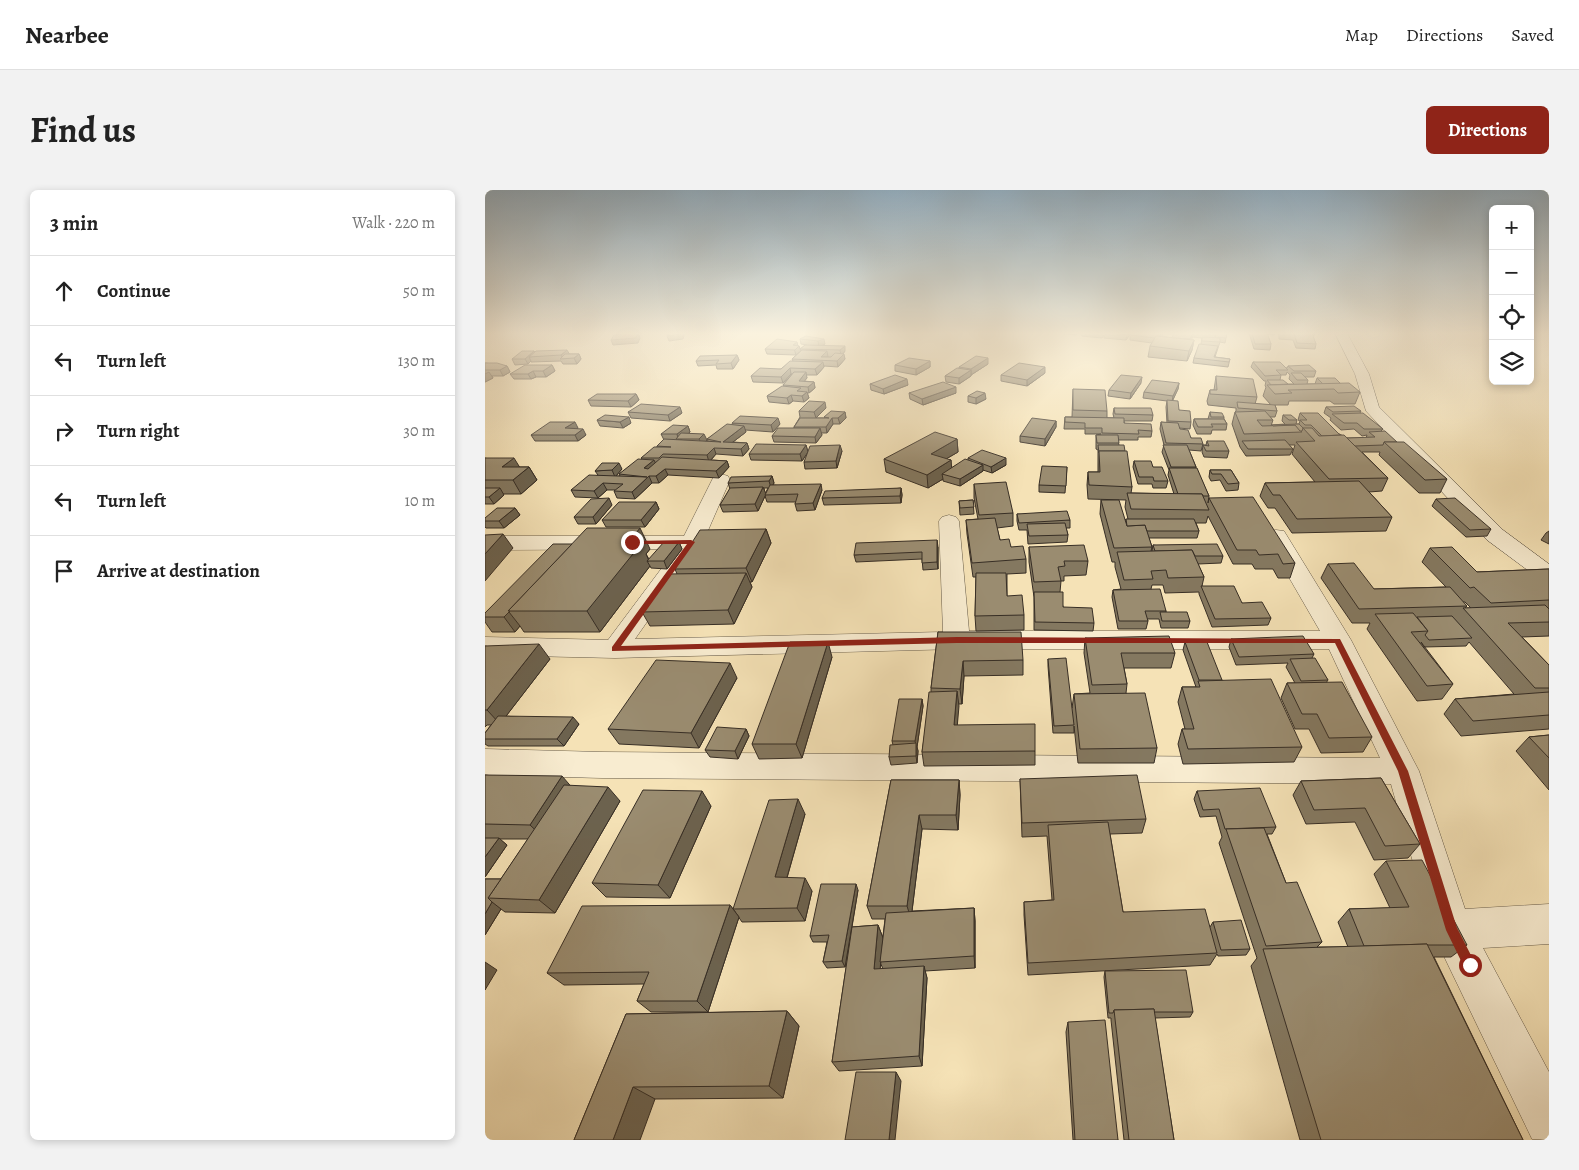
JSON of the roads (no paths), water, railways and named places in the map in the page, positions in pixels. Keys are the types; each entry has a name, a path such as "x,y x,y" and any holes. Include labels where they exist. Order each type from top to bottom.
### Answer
{"street":[{"path":"1363,377 1372,408 1495,536 1549,574"},
{"path":"615,649 691,542 721,480"},
{"path":"1259,508 1337,640 1403,771 1452,930 1549,1122"},
{"path":"949,521 957,640"},
{"path":"485,543 691,542"},
{"path":"485,646 615,649 957,640 1337,640"},
{"path":"485,762 612,765 1403,771"},
{"path":"1452,930 1549,924"}]}
